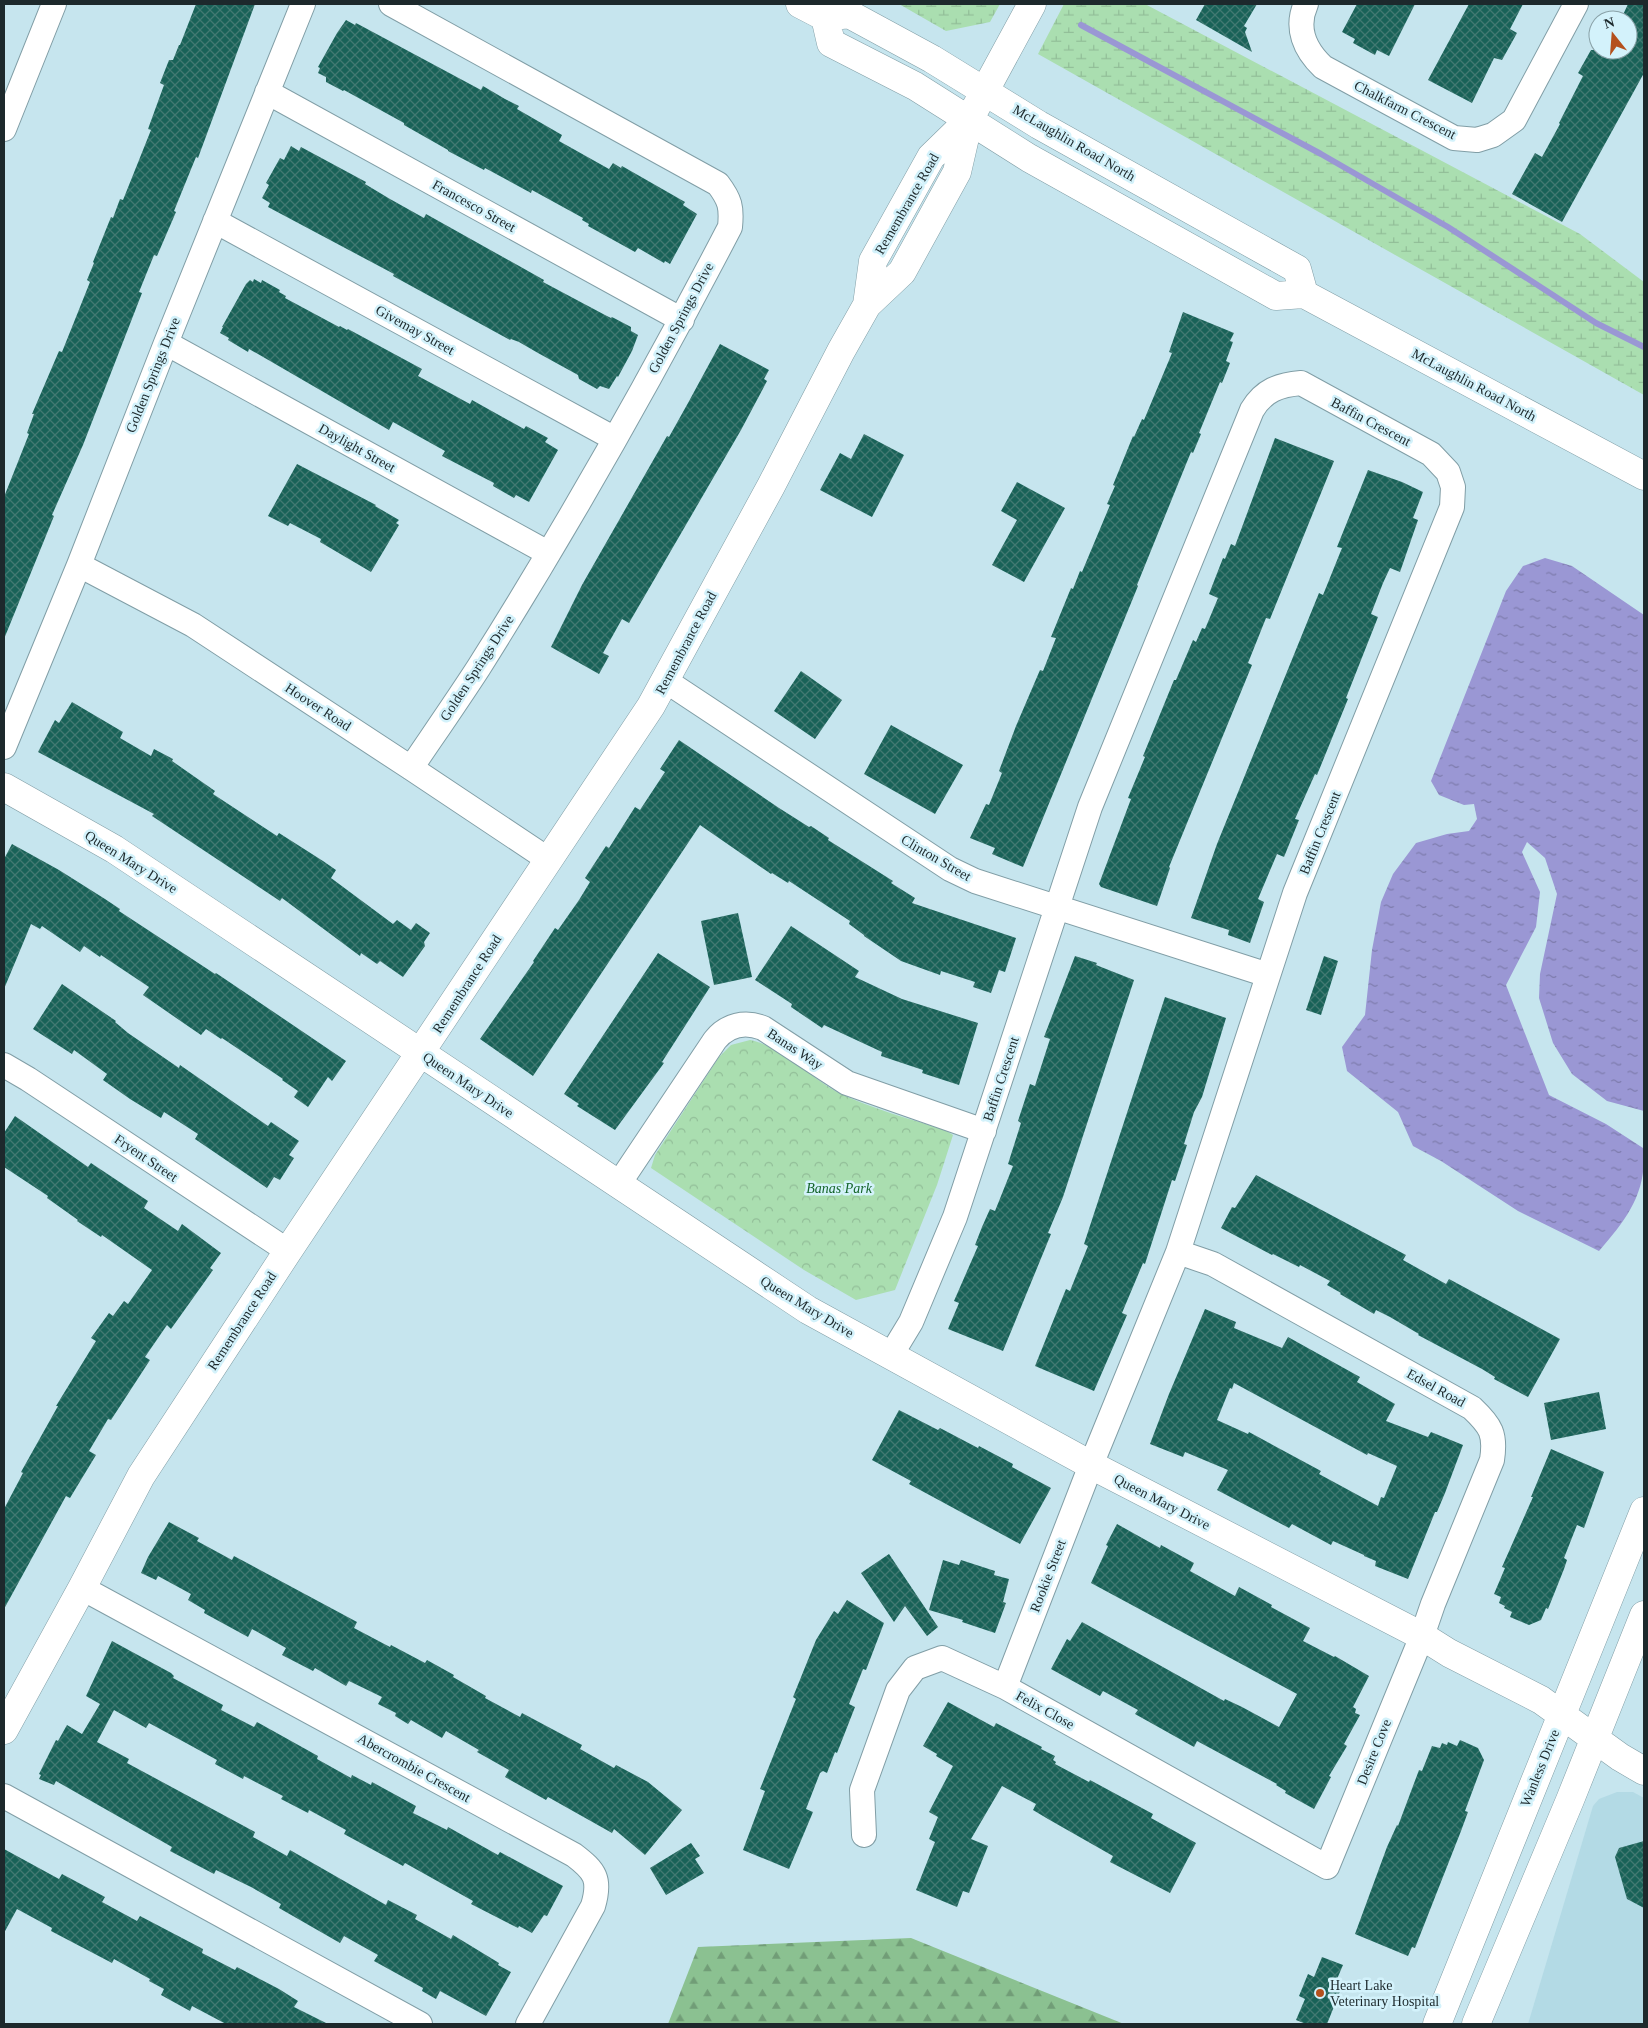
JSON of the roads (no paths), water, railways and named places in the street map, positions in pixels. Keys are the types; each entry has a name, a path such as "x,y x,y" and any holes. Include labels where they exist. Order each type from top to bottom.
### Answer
{"street":[{"path":"4,129 54,4"},
{"name":"Golden Springs Drive","path":"4,747 79,565 166,343 303,4"},
{"name":"Golden Springs Drive","path":"391,4 718,184 728,197 732,212 730,227 682,320 615,440 478,669 411,768"},
{"path":"800,4 825,17 831,43 915,86 1029,158 1276,296 1304,294"},
{"name":"Remembrance Road","path":"4,1730 141,1476 652,706 771,486 841,350 868,305 874,261 931,157 969,120 1032,4"},
{"name":"Chalkfarm Crescent","path":"1306,4 1303,10 1303,38 1307,48 1323,67 1454,138 1477,140 1504,129 1514,120 1576,4"},
{"name":"McLaughlin Road North","path":"825,17 850,14 932,59 1039,125 1297,269 1304,294 1644,476"},
{"name":"Francesco Street","path":"267,92 682,320"},
{"name":"Givemay Street","path":"215,221 615,440"},
{"name":"Daylight Street","path":"166,343 548,553"},
{"name":"Baffin Crescent","path":"891,1355 911,1322 954,1217 1090,807 1252,410 1258,400 1268,390 1284,384 1300,383 1431,454 1448,472 1454,495 1452,507 1295,893 1178,1252 1091,1465"},
{"name":"Hoover Road","path":"79,565 193,625 549,860"},
{"name":"Clinton Street","path":"666,680 950,870 975,881 1268,975"},
{"name":"Queen Mary Drive","path":"4,787 114,849 808,1310 1091,1465 1422,1636 1449,1653 1541,1700 1620,1757 1644,1771"},
{"name":"Banas Way","path":"618,1185 715,1040 720,1034 736,1025 755,1025 763,1028 847,1083 984,1131"},
{"name":"Fryent Street","path":"4,1065 28,1079 288,1252"},
{"name":"Edsel Road","path":"1178,1252 1213,1264 1472,1408 1487,1422 1495,1441 1492,1460 1433,1604 1422,1636"},
{"name":"Rookie Street","path":"1005,1687 1091,1465"},
{"name":"Wanless Drive","path":"1437,2024 1644,1511"},
{"name":"Abercrombie Crescent","path":"82,1588 557,1845 589,1866 595,1876 597,1891 593,1906 528,2024"},
{"path":"1476,2024 1644,1615"},
{"name":"Desire Cove","path":"1326,1867 1422,1636"},
{"name":"Felix Close","path":"864,1835 862,1790 898,1690 915,1668 942,1658 1005,1687 1326,1867"},
{"path":"4,1796 420,2024"}],"water":[{"path":"1545,558 1572,566 1644,615 1644,1111 1607,1101 1572,1074 1553,1043 1539,998 1540,974 1557,894 1545,858 1527,842 1522,852 1540,892 1536,927 1506,985 1549,1095 1606,1124 1643,1148 1644,1164 1642,1178 1633,1204 1618,1228 1599,1251 1518,1211 1441,1161 1413,1146 1398,1112 1347,1071 1342,1047 1365,1015 1372,950 1381,902 1393,874 1416,843 1447,834 1469,831 1477,819 1474,804 1464,805 1439,795 1431,781 1506,591 1523,566"}],"waterway":[{"path":"1081,25 1321,154 1448,227 1596,323 1644,347"}],"place":[{"name":"Heart Lake Veterinary Hospital","path":"1320,1993"}],"park label":[{"name":"Banas Park","path":"839,1188"}]}
